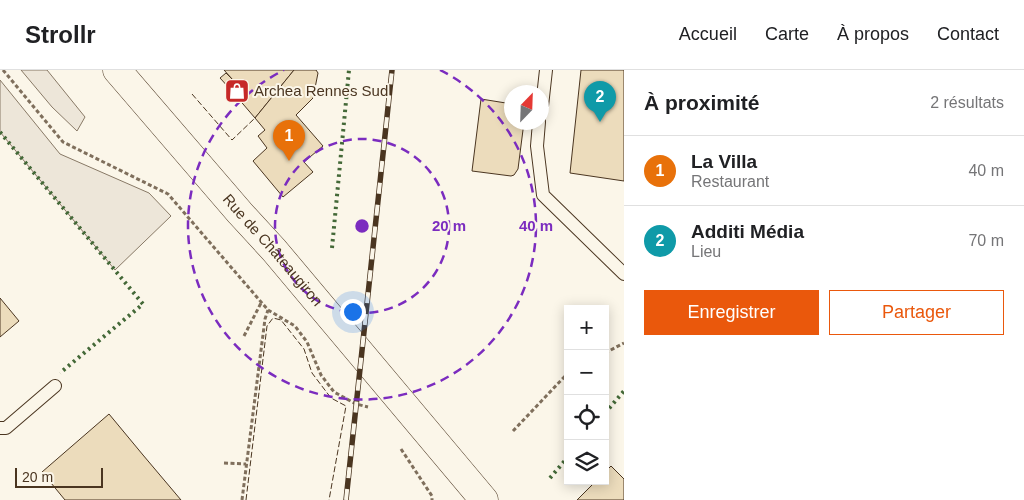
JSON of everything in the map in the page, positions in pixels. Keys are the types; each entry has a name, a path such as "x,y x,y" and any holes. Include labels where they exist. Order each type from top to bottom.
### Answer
{"main road":[{"name":"Rue de Châteaugiron","path":"117,70 291,270 484,500"}],"lane":[{"path":"544,85 546,70"},
{"path":"539,130 536,146 543,195 624,274"},
{"path":"0,428 6,428 55,386"}],"path":[{"path":"3,70 63,142 168,194 268,310 295,326 307,342 321,375 334,392 356,404 374,408"},
{"path":"244,336 262,303"},
{"path":"242,500 265,319 268,310"},
{"path":"609,351 624,343"},
{"path":"513,431 564,376"},
{"path":"400,448 432,496 432,500"},
{"path":"224,464 246,464"}],"shaded area":[{"path":"21,70 47,70 85,117 77,131 52,107"},
{"path":"0,80 60,154 149,193 171,216 115,270 0,132"}],"building":[{"path":"224,70 294,70 255,118 231,90 233,80"},
{"path":"294,70 316,70 318,73 313,98 296,115 323,146 304,162 313,172 283,197 253,161 267,148 258,136 265,130 255,118"},
{"path":"581,70 624,70 624,181 570,173"},
{"path":"226,73 233,80 231,90 220,78"},
{"path":"481,99 504,103 504,130 523,130 518,169 511,176 472,171"},
{"path":"0,298 19,321 0,337"},
{"path":"109,414 181,500 65,500 42,472"},
{"path":"611,466 624,479 624,500 577,500 592,485 609,485 609,468"}],"railway":[{"path":"346,500 392,70"}],"hedge":[{"path":"332,248 349,70"},
{"path":"0,132 143,304 60,373"},
{"path":"609,408 624,391"},
{"path":"550,478 564,462"}],"fence":[{"path":"192,94 232,140 255,118"},
{"path":"246,500 267,326 273,318 281,320 304,349 312,373 331,398 346,406 329,500"}],"place":[{"name":"Archea Rennes Sud","path":"237,91"},
{"name":"Additi Média","path":"600,122"},
{"name":"La Villa","path":"289,161"}]}
